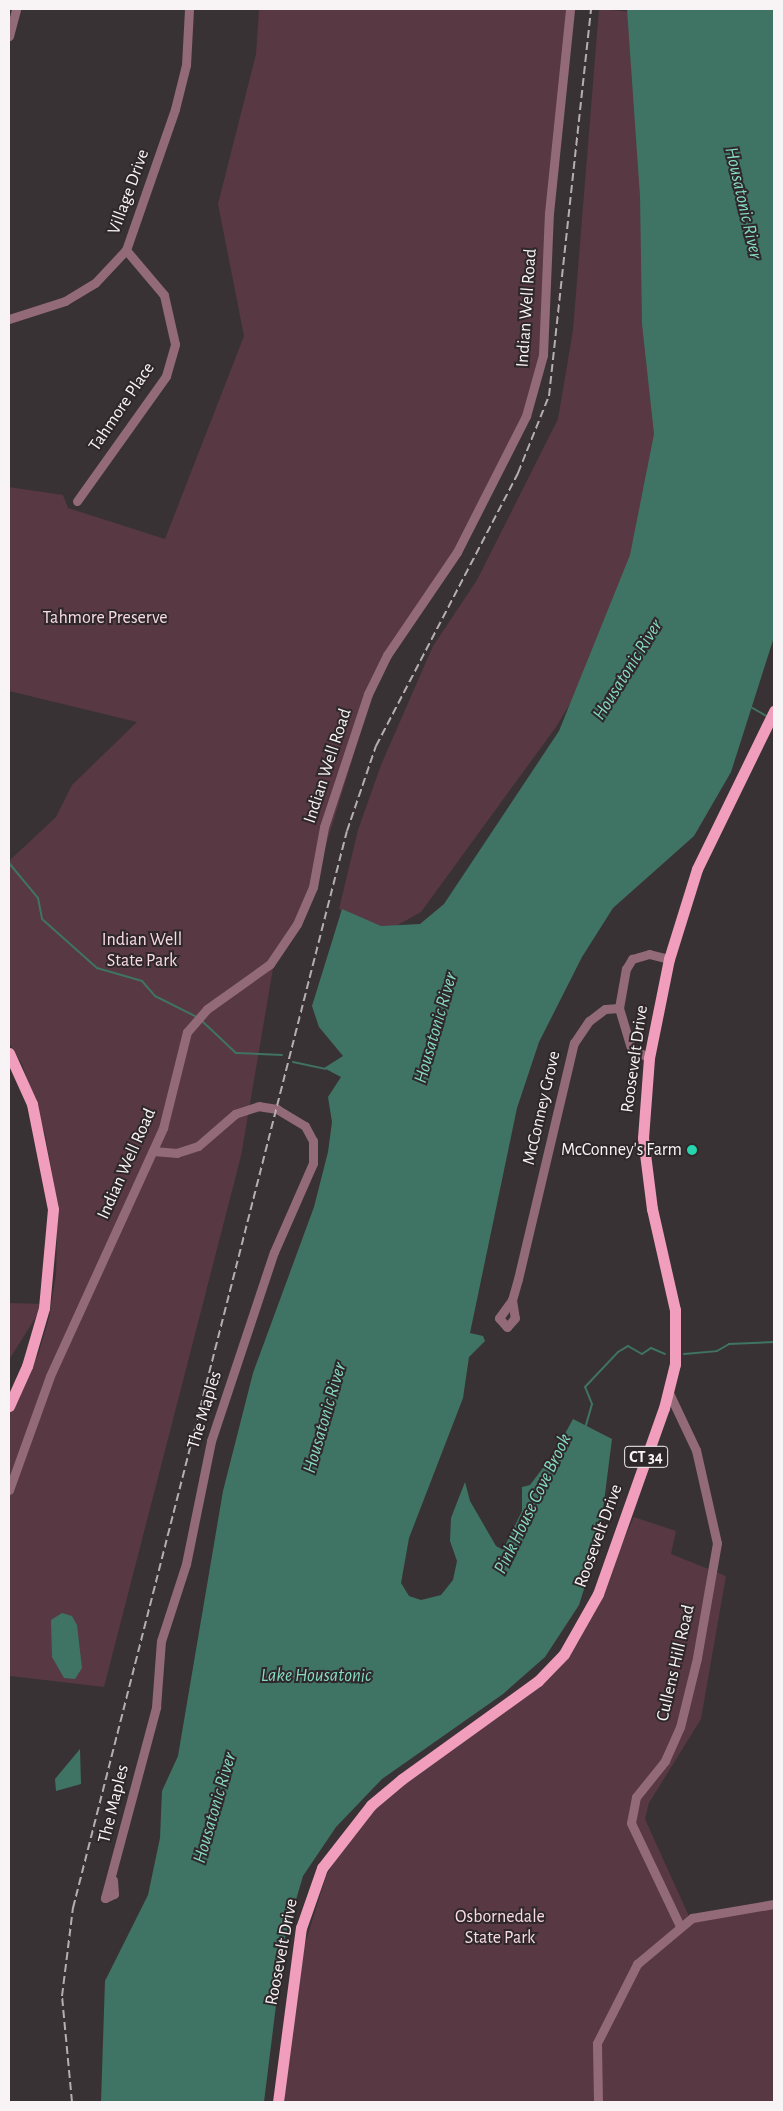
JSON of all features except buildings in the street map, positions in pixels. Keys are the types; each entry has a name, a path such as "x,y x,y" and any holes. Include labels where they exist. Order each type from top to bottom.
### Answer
{"main road":[{"name":"Roosevelt Drive","path":"278,2102 302,1928 322,1868 372,1805 538,1681 564,1654 598,1594 669,1393 676,1324 646,1168 644,1114 649,1058 669,959 697,869 774,711"},
{"path":"9,1053 40,1134 53,1216 44,1308 27,1366 9,1406"}],"street":[{"path":"9,36 16,9"},
{"name":"Village Drive","path":"9,319 65,301 95,283 126,250 175,109 186,65 189,9"},
{"name":"Indian Well Road","path":"9,1490 50,1376 153,1151 172,1100 184,1038 195,1019 270,964 297,924 313,887 324,827 368,694 387,654 454,558 526,416 543,355 550,203 570,9"},
{"name":"Tahmore Place","path":"77,501 166,376 175,344 164,295 126,250"},
{"path":"649,1058 631,1048 619,1008 626,969 632,959 650,954 669,959"},
{"name":"McConney Grove","path":"512,1300 574,1044 588,1021 605,1009 619,1008"},
{"name":"The Maples","path":"113,1880 156,1707 161,1641 186,1564 211,1441 274,1252 313,1163 313,1140 305,1126 276,1109 258,1106 235,1114 198,1146 177,1153 153,1151"},
{"name":"Cullens Hill Road","path":"669,1393 682,1412 696,1450 717,1543 697,1658 680,1727 665,1761 636,1797 631,1824 679,1924"},
{"path":"598,2102 597,2043 611,2009 637,1964 679,1924 714,1911 774,1904"}],"green space":[{"name":"Indian Well State Park","path":"259,9 571,9 551,203 544,354 537,391 482,505 441,583 377,679 314,884 297,929 274,963 241,1156 104,1687 9,1676 9,1402 38,1355 49,1318 56,1274 58,1206 45,1134 22,1064 9,1043 9,861 56,817 72,785 137,722 9,691 9,487 63,495 68,508 165,539 244,336 218,204 256,54"},
{"path":"599,9 632,12 664,459 593,666 556,727 421,912 396,926 373,926 339,909 358,830 381,765 433,646 477,580 558,419 573,330"},
{"path":"9,1303 44,1304 9,1360"},
{"name":"Osbornedale State Park","path":"634,1517 676,1531 671,1554 726,1576 701,1719 649,1803 645,1819 692,1923 774,1904 774,2102 285,2102 284,2073 301,1957 326,1876 352,1831 378,1802 561,1661 579,1641"}],"water":[{"name":"Lake Housatonic","path":"627,9 774,9 774,637 731,772 694,836 613,908 582,957 539,1042 517,1108 470,1333 483,1336 485,1341 469,1357 463,1398 409,1538 401,1583 409,1596 421,1600 441,1595 453,1580 457,1561 450,1541 451,1518 465,1482 470,1501 496,1546 503,1550 522,1511 522,1487 530,1485 555,1452 573,1419 612,1439 599,1541 579,1605 545,1657 503,1694 382,1779 336,1827 303,1876 284,1941 264,2102 101,2102 105,1981 148,1895 160,1838 162,1791 178,1756 223,1491 253,1373 314,1207 328,1152 332,1122 328,1097 341,1077 324,1068 343,1056 319,1027 312,1006 342,909 381,926 420,924 444,904 559,731 630,555 654,434 642,324 640,196"},
{"path":"62,1613 72,1616 77,1625 82,1668 75,1679 64,1678 52,1657 51,1620"},
{"path":"80,1749 81,1784 56,1791 55,1779"}],"waterway":[{"path":"749,706 766,716"},
{"path":"9,863 38,898 42,919 97,968 142,981 155,996 197,1017"},
{"path":"201,1020 236,1053 282,1055"},
{"path":"293,1062 325,1069"},
{"name":"Pink House Cove Brook","path":"684,1354 717,1351 729,1344 774,1342"},
{"name":"Pink House Cove Brook","path":"586,1425 592,1404 585,1387 618,1352 628,1346 642,1354 651,1348 665,1354"}],"railway":[{"path":"72,2102 62,1996 73,1908 347,831 376,746 518,473 549,396 591,9"}],"place":[{"name":"McConney's Farm","path":"692,1150"}],"water label":[{"name":"Housatonic River","path":"743,203"},
{"name":"Housatonic River","path":"628,670"},
{"name":"Housatonic River","path":"436,1028"},
{"name":"Housatonic River","path":"325,1418"},
{"name":"Housatonic River","path":"215,1808"}],"park label":[{"name":"Tahmore Preserve","path":"105,618"}]}
